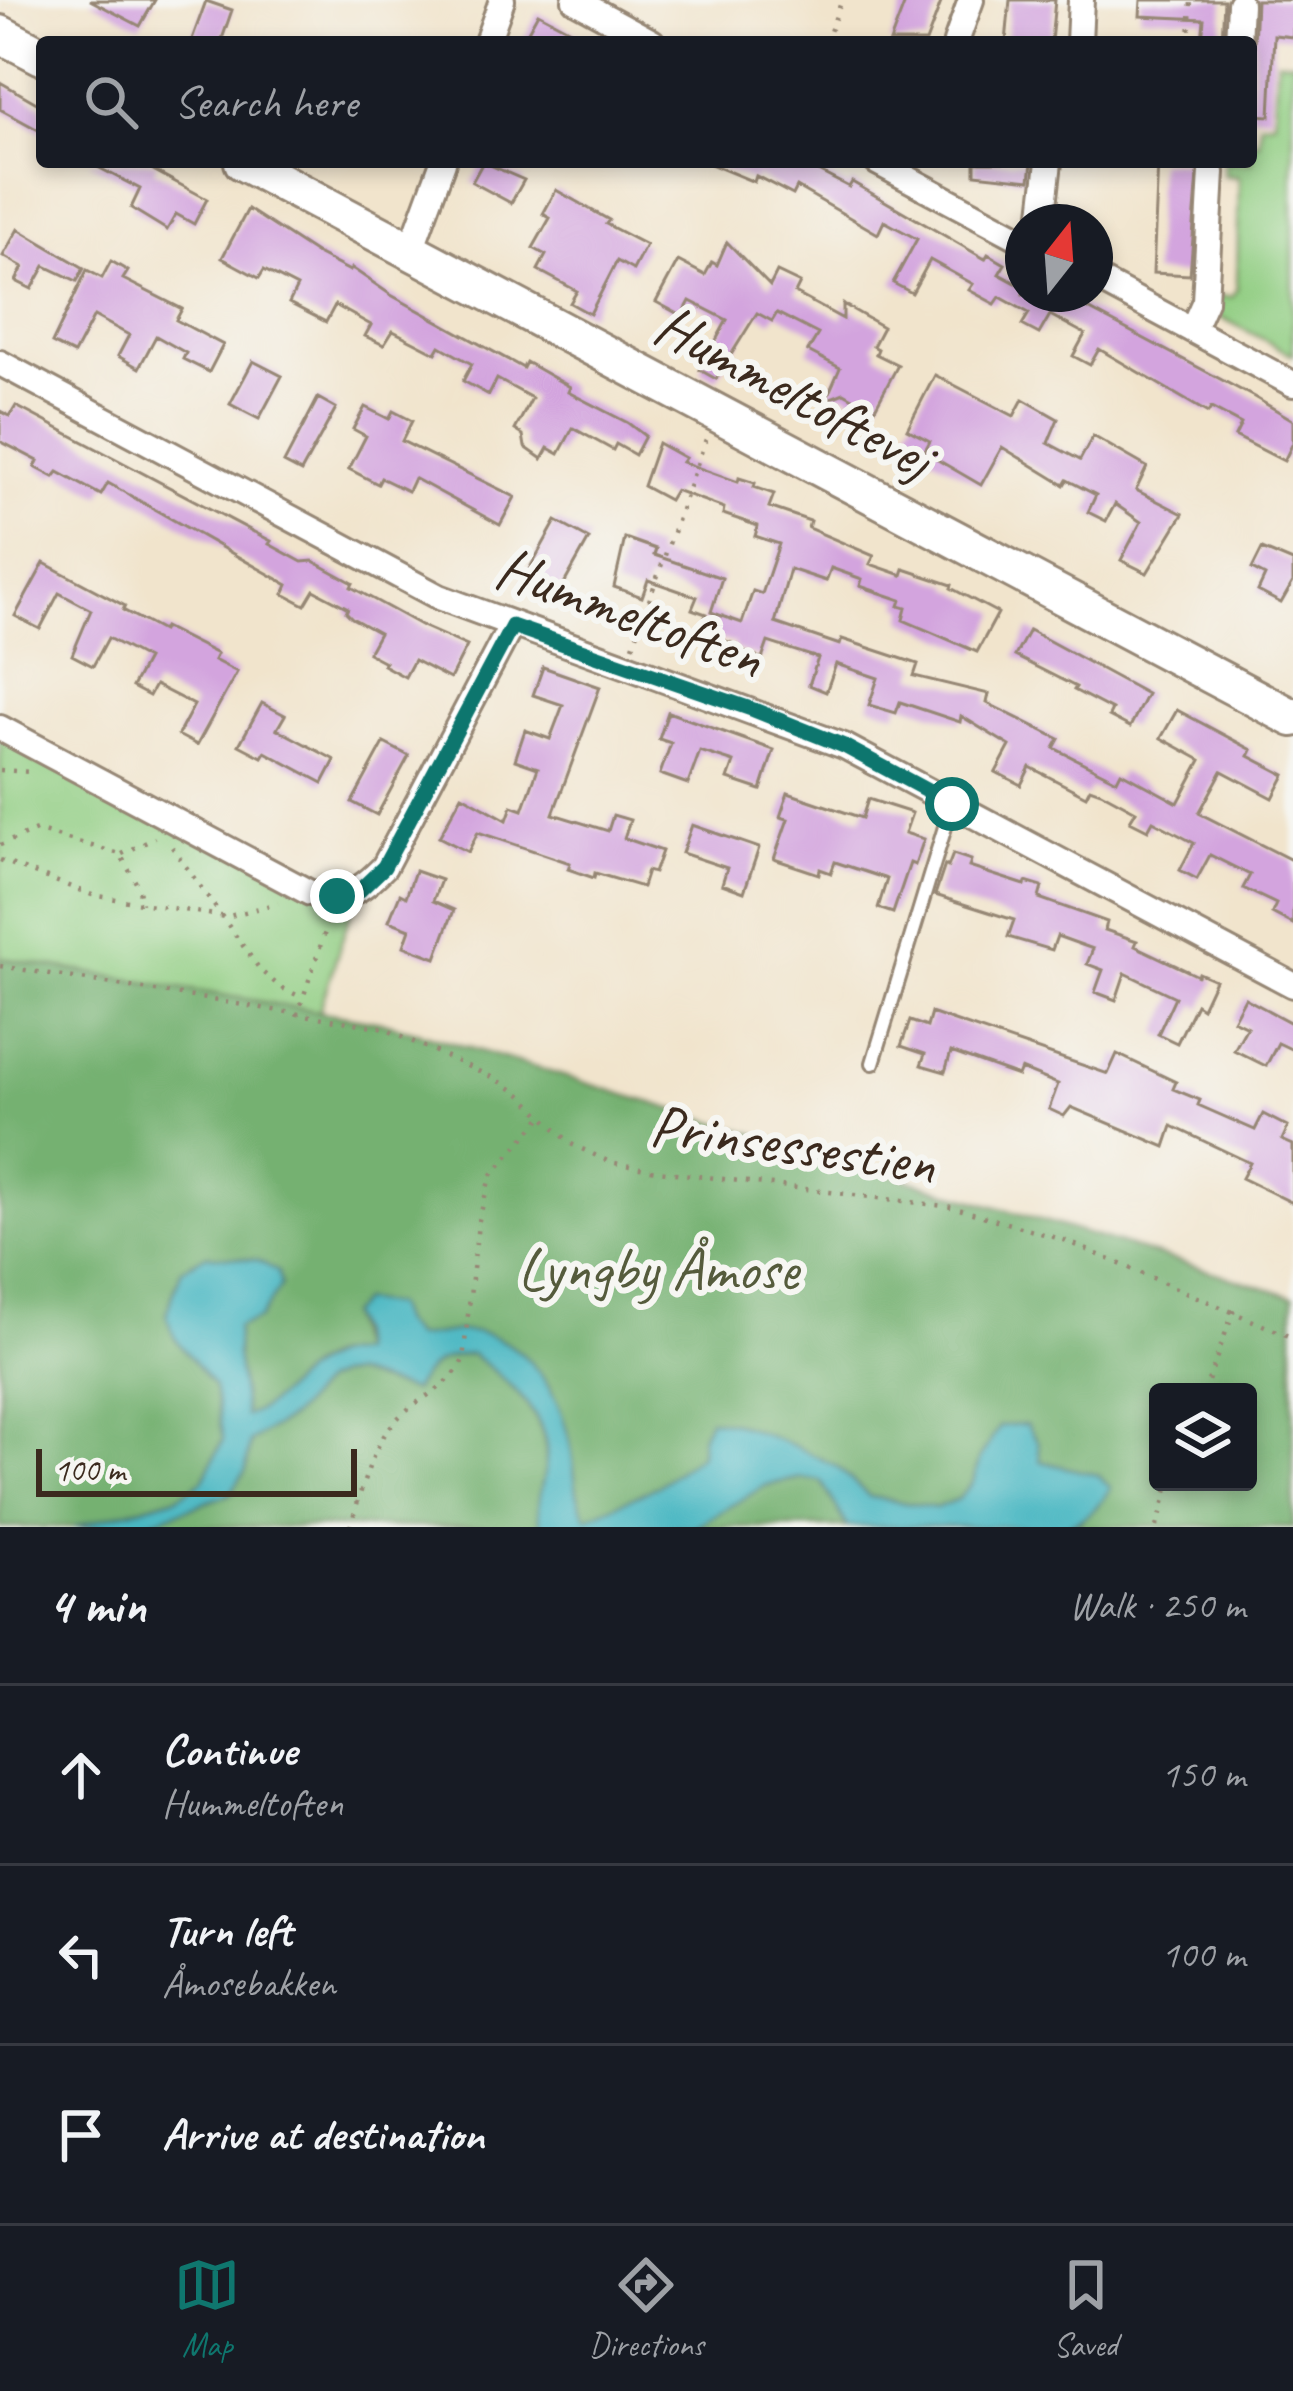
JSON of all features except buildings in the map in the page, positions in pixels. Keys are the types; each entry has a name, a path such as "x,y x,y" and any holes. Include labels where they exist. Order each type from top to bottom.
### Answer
{"street":[{"path":"489,36 502,0"},
{"path":"574,0 641,36"},
{"path":"958,36 971,0"},
{"path":"1078,36 1081,0"},
{"path":"1238,36 1240,4"},
{"path":"0,34 36,53"},
{"name":"Hummeltoftevej","path":"254,168 1293,718"},
{"path":"410,252 441,168"},
{"path":"1044,204 1048,168"},
{"path":"908,170 1005,229"},
{"path":"1192,330 1205,301 1212,172"},
{"path":"1113,288 1293,384"},
{"name":"Hummeltoften","path":"0,363 439,597 844,746 1293,985"},
{"path":"0,728 305,891 337,896 359,891 384,867 512,626"}],"lane":[{"path":"873,1063 952,804"}],"path":[{"path":"828,36 842,0"},
{"path":"1189,36 1191,0"},
{"path":"626,665 715,413"},
{"path":"0,845 36,830 120,854 156,838 166,839 261,971 304,998"},
{"path":"120,854 139,888 142,904"},
{"path":"0,860 92,895 226,917 305,891"},
{"path":"297,1016 337,896"},
{"name":"Prinsessestien","path":"0,966 380,1028 496,1079 520,1094 572,1144 610,1162 952,1207 1064,1240 1293,1338"},
{"path":"350,1527 382,1437 401,1414 454,1378 463,1360 478,1224 490,1177 542,1118"},
{"path":"1207,1383 1234,1310"},
{"path":"1157,1527 1168,1491"}],"green space":[{"path":"1277,60 1293,61 1293,355 1215,314 1219,296 1232,297 1237,289 1239,177 1224,175 1224,168 1257,168 1260,122 1274,121"},
{"path":"0,737 354,902 319,1012 0,958"},
{"name":"Lyngby Åmose","path":"0,958 387,1023 1293,1296 1293,1527 1061,1527 1081,1521 1097,1475 1039,1461 980,1458 973,1482 958,1499 936,1508 870,1497 837,1467 735,1423 701,1437 701,1454 658,1486 587,1518 577,1502 550,1386 431,1336 414,1337 401,1323 348,1315 358,1352 316,1363 267,1405 245,1417 237,1327 182,1269 166,1314 214,1387 223,1439 203,1481 177,1497 74,1527 0,1527"},
{"name":"Lyngby Åmose","path":"448,1354 471,1354 511,1386 533,1413 545,1443 541,1527 134,1527 230,1494 246,1470 250,1441 291,1417 323,1382 352,1374 412,1391 422,1374"},
{"name":"Lyngby Åmose","path":"802,1478 821,1481 848,1527 694,1527 766,1485"}],"water":[{"path":"206,1255 258,1260 278,1272 281,1286 259,1319 237,1327 245,1416 267,1405 316,1364 358,1352 348,1315 361,1301 394,1305 401,1323 414,1337 480,1333 531,1363 562,1415 587,1517 658,1486 700,1454 709,1419 735,1423 797,1447 837,1467 870,1497 936,1508 958,1499 973,1482 980,1458 1000,1426 1026,1425 1038,1442 1040,1461 1097,1475 1111,1488 1090,1513 1061,1527 848,1527 821,1481 802,1478 767,1485 694,1527 541,1527 546,1444 541,1428 524,1400 471,1354 436,1363 412,1391 352,1374 323,1382 291,1417 250,1441 246,1470 230,1494 134,1527 74,1527 177,1497 203,1481 223,1440 214,1387 174,1337 166,1314 182,1269"}],"route":[{"path":"337,896 359,891 384,867 512,626 844,746 952,804"}]}
